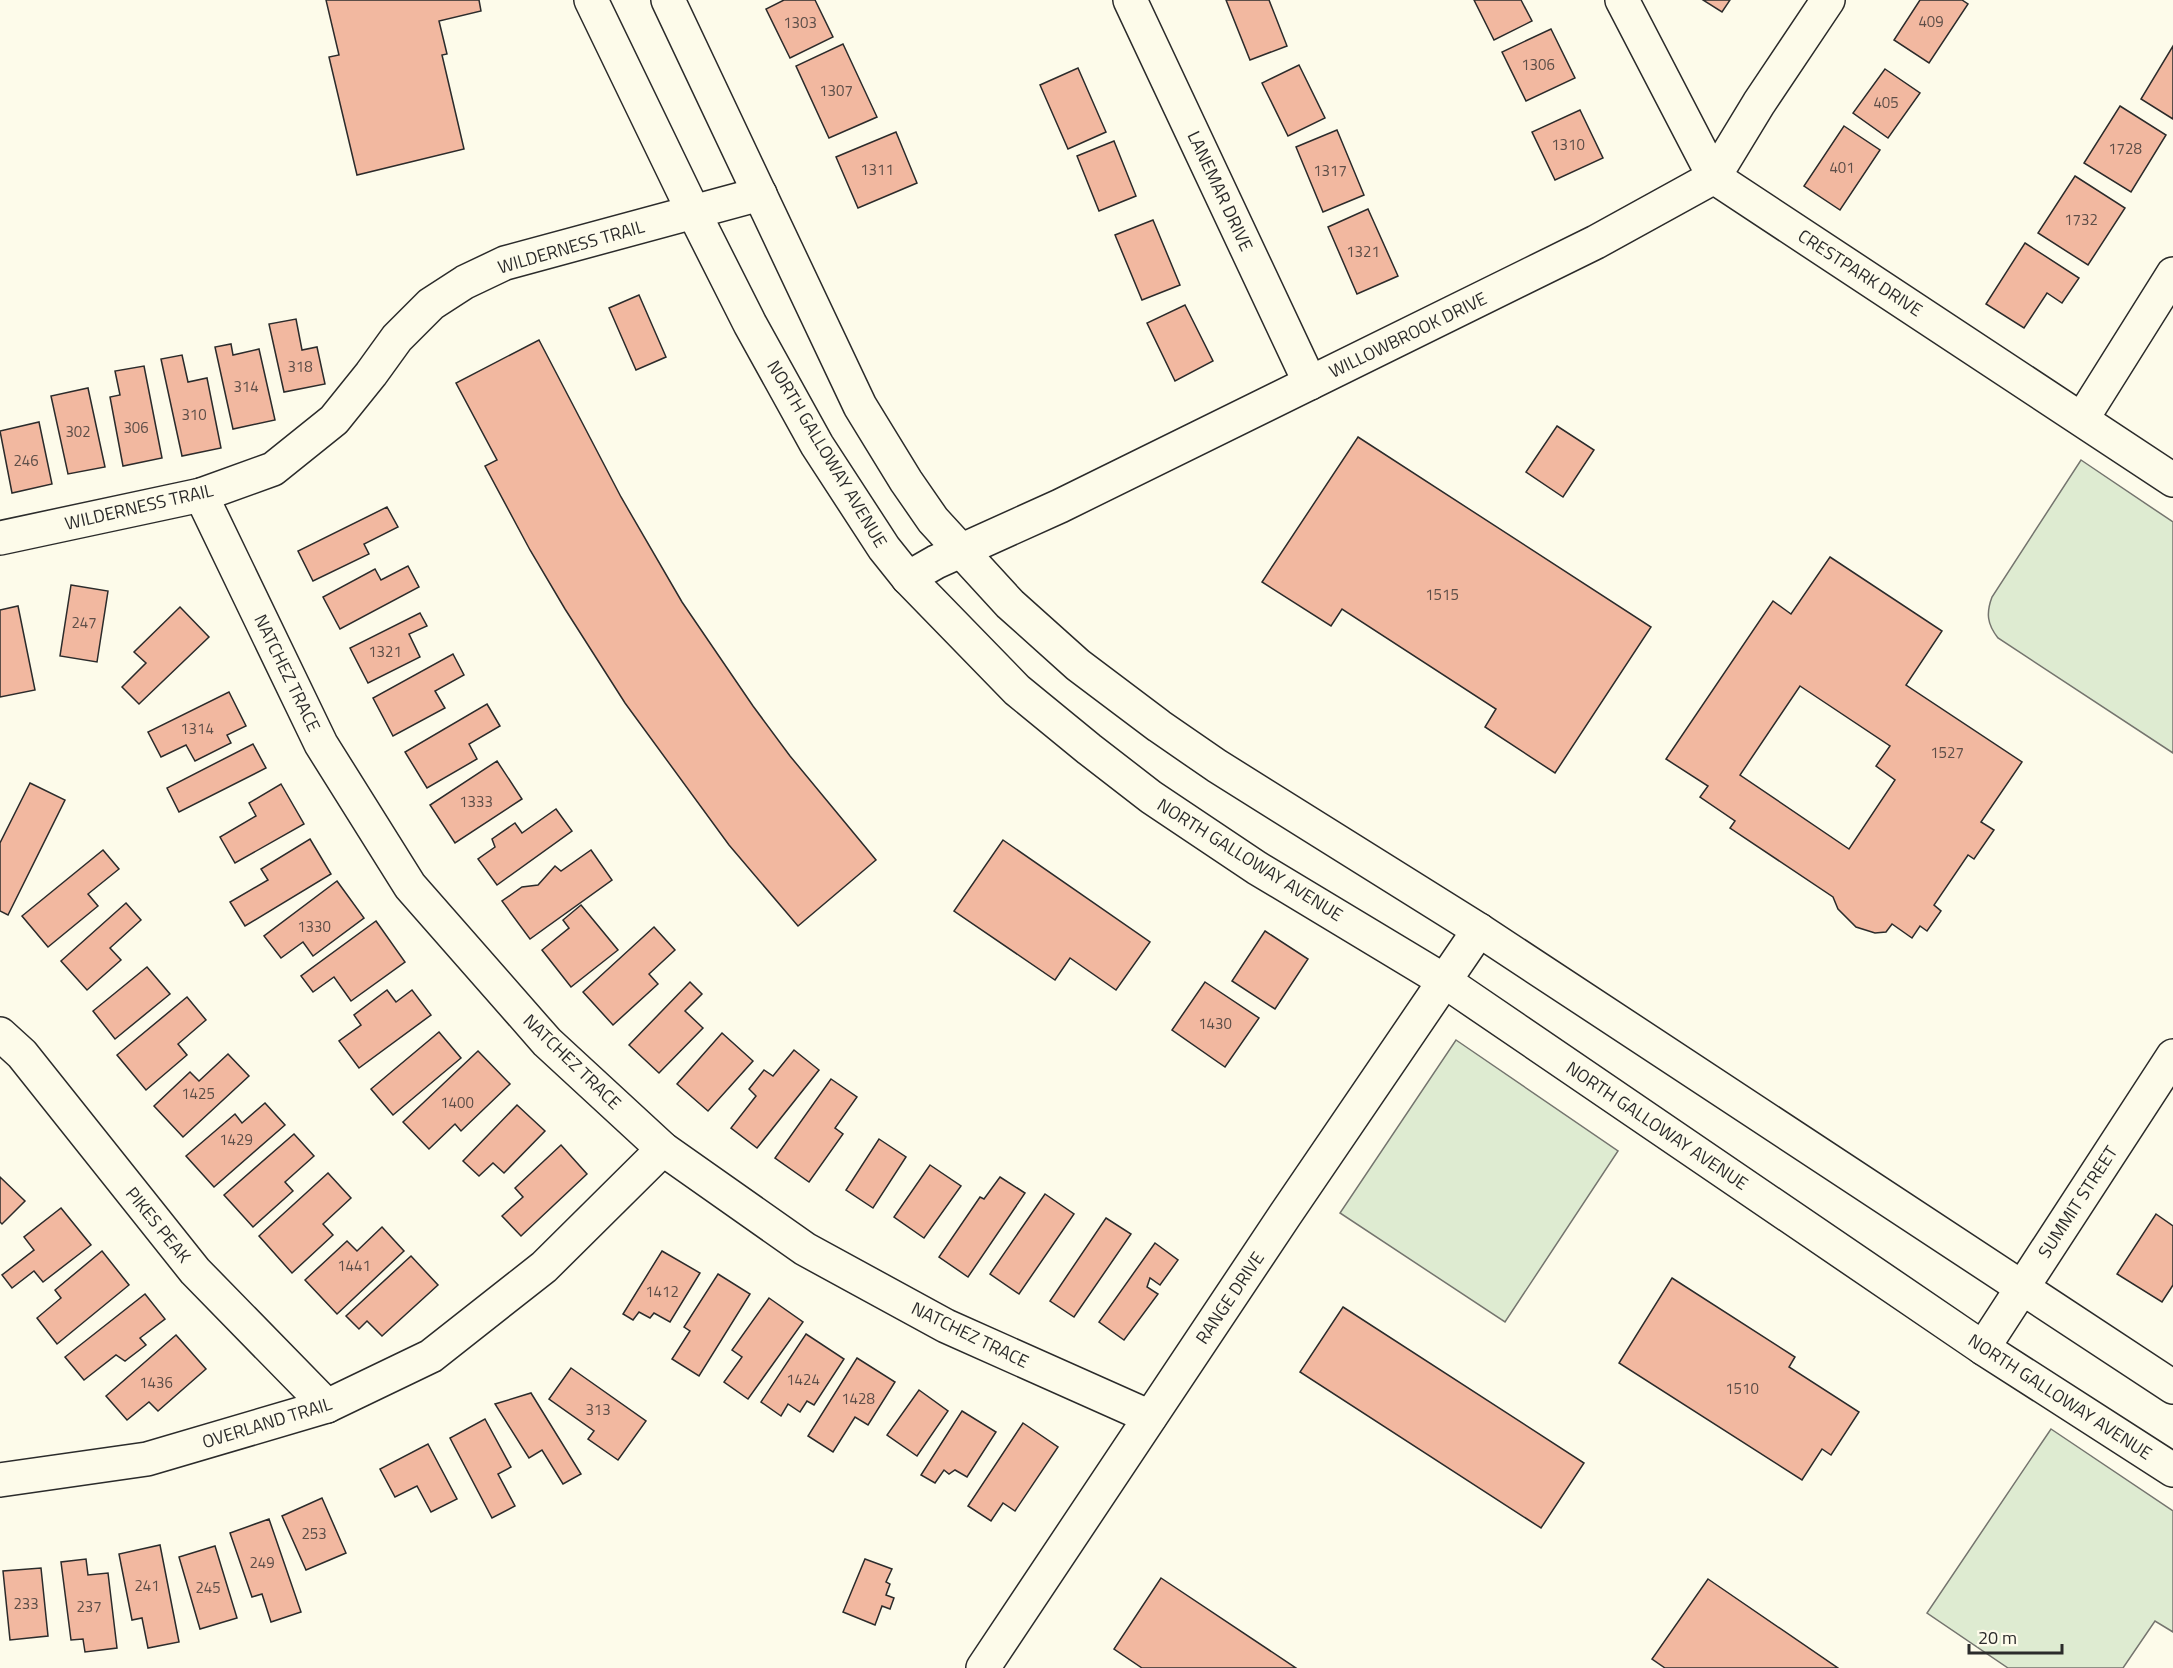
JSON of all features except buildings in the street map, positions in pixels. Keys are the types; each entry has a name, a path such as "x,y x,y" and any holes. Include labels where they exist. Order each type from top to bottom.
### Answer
{"street":[{"name":"NORTH GALLOWAY AVENUE","path":"591,0 693,211 770,361 817,445 884,548 908,578 1017,690 1151,797 1245,860 1443,980 1983,1348 2173,1470"},
{"path":"668,0 860,406 933,520 1010,604 1078,665 1217,766 1479,930 2173,1387"},
{"name":"LANEMAR DRIVE","path":"1130,0 1310,383"},
{"name":"CRESTPARK DRIVE","path":"1622,0 1714,177 2173,480"},
{"name":"WILLOWBROOK DRIVE","path":"908,578 936,562 1060,506 1596,242 1714,177 1759,103 1828,0"},
{"name":"WILDERNESS TRAIL","path":"0,538 201,495 273,469 334,420 397,338 431,304 465,282 505,263 760,194"},
{"path":"2082,419 2173,274"},
{"name":"NATCHEZ TRACE","path":"201,495 321,744 410,886 547,1042 663,1149 816,1255 946,1326 1150,1417"},
{"name":"RANGE DRIVE","path":"983,1668 1443,980 1479,930"},
{"name":"PIKES PEAK","path":"0,1034 22,1054 195,1271 327,1406"},
{"name":"SUMMIT STREET","path":"1983,1348 2173,1056"},
{"name":"OVERLAND TRAIL","path":"0,1480 147,1459 327,1406 431,1356 544,1267 663,1149"}],"green space":[{"path":"2081,460 2173,522 2173,753 1998,638 1990,623 1988,613 1992,597"},
{"path":"1456,1040 1618,1151 1505,1322 1340,1213"},
{"path":"2051,1429 2173,1511 2173,1632 2155,1621 2123,1668 2008,1668 1927,1613"}]}
